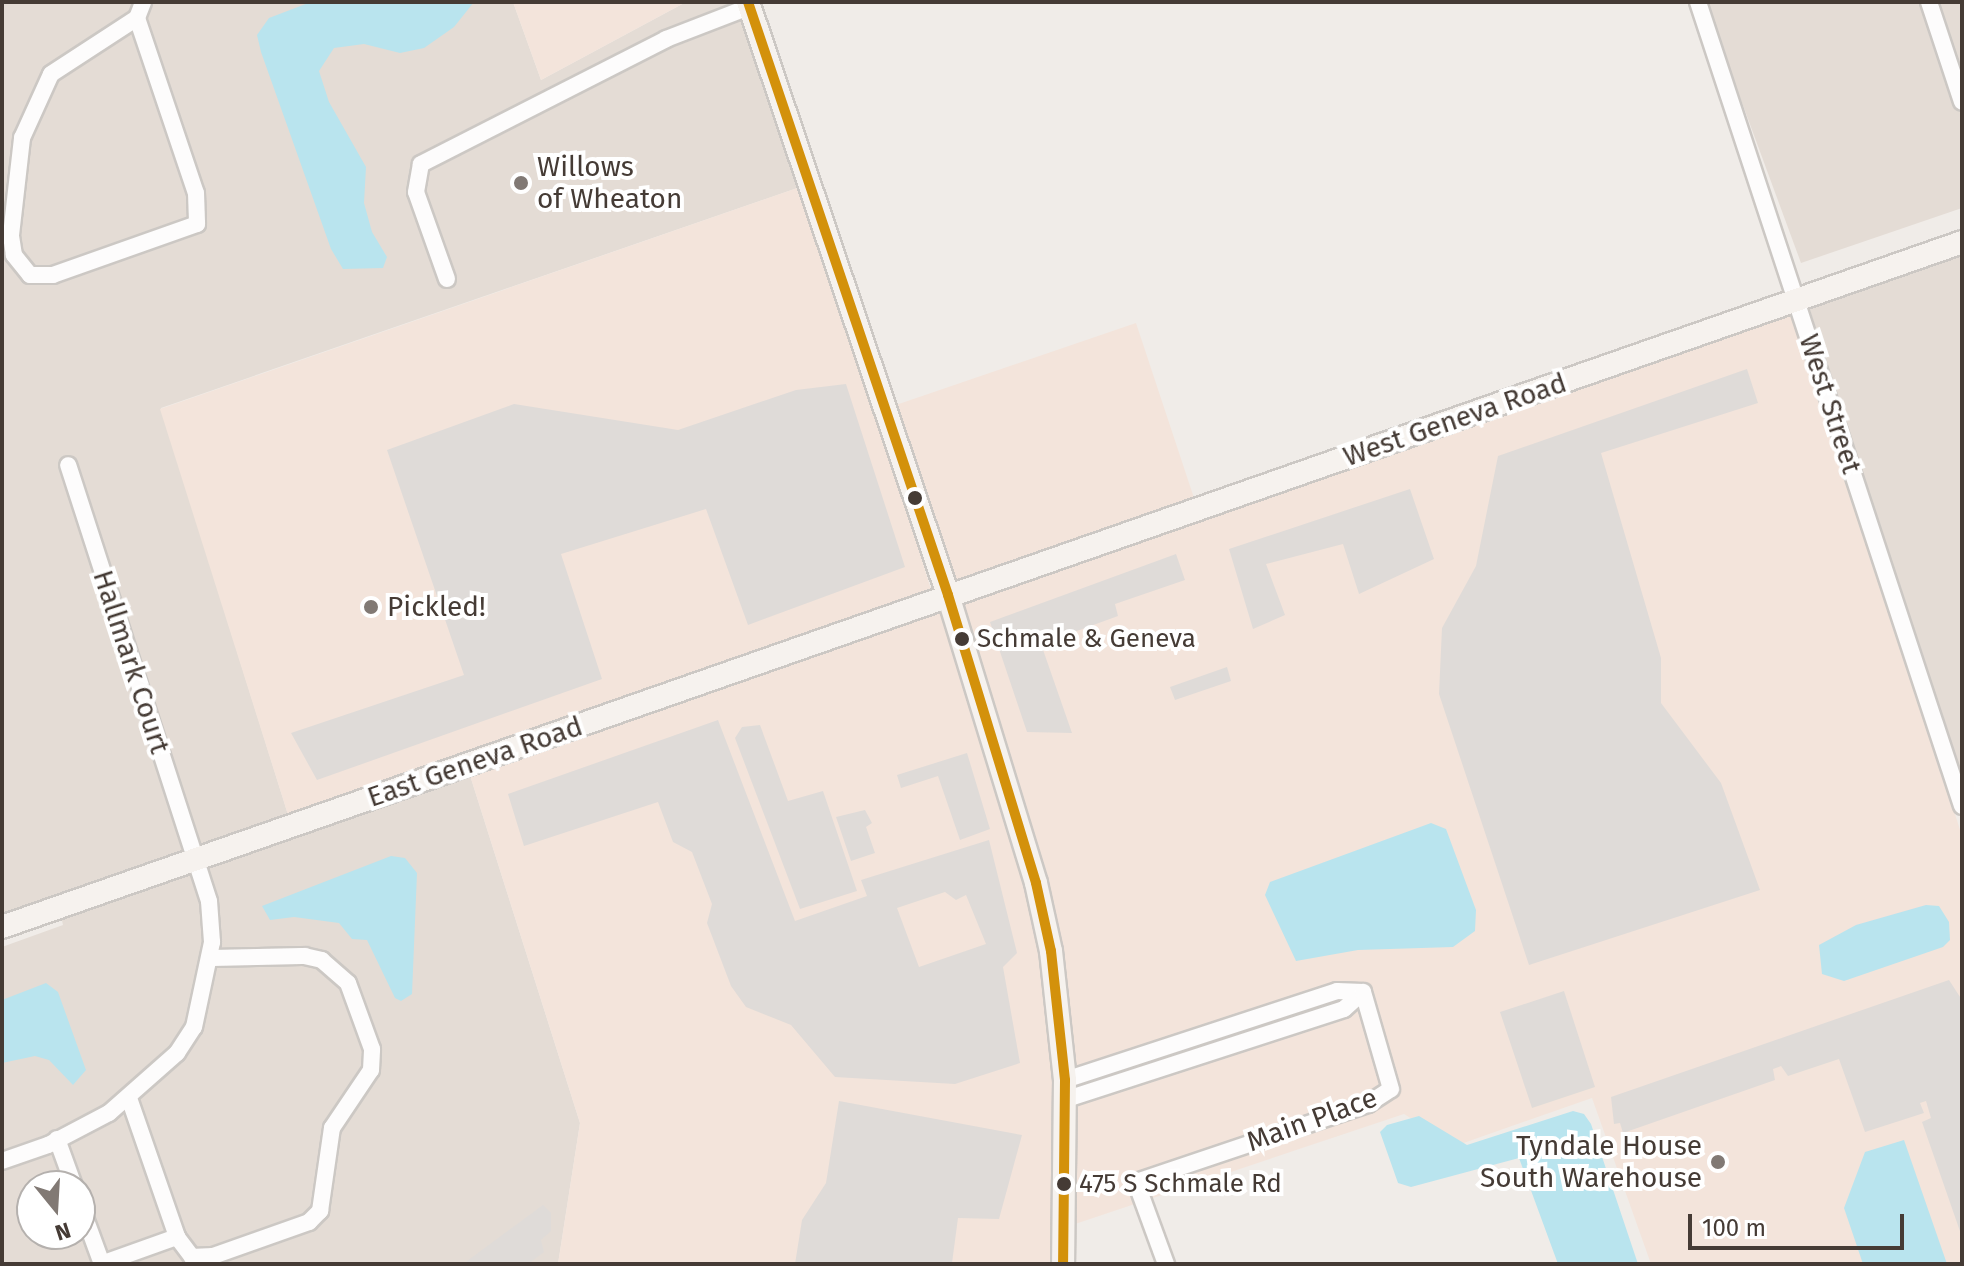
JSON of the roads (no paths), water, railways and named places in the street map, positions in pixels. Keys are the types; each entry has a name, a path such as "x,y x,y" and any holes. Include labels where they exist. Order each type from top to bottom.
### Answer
{"main road":[{"path":"748,4 948,595 1042,907 1066,1090 1063,1264"},
{"name":"West Geneva Road","path":"948,595 1962,242"},
{"name":"East Geneva Road","path":"2,927 948,595"}],"street":[{"name":"West Street","path":"1698,2 1962,806"},
{"path":"1929,2 1962,102"},
{"path":"447,279 416,192 421,164 666,39 748,4"},
{"path":"140,10 196,193 197,224 53,275 30,275 14,255 11,235 22,138 51,74 140,10"},
{"name":"Hallmark Court","path":"2,1161 57,1139 129,1098 177,1053 194,1027 209,958 209,901 68,465"},
{"path":"129,1098 183,1250 201,1259 309,1222 324,1198 332,1128 371,1070 366,1028 348,983 322,960 209,958"},
{"name":"Main Place","path":"1066,1090 1344,1009 1363,992 1392,1082 1385,1096 1136,1182 1166,1264"},
{"path":"57,1139 68,1170"},
{"path":"102,1264 177,1237"}],"water":[{"path":"311,2 474,2 454,27 424,48 400,53 364,44 334,48 319,71 329,102 366,167 364,203 372,232 387,257 383,268 343,269 331,249 261,52 257,35 269,18"},
{"path":"1431,823 1446,829 1476,910 1475,931 1453,947 1358,950 1296,961 1265,895 1270,882"},
{"path":"391,856 405,858 417,873 412,994 401,1001 395,998 367,940 352,939 339,923 294,917 270,920 262,906"},
{"path":"1926,905 1939,906 1949,922 1950,940 1943,947 1844,981 1822,974 1819,945 1856,925"},
{"path":"46,983 58,992 86,1070 73,1085 49,1060 35,1056 2,1063 2,1000"},
{"path":"1573,1111 1584,1114 1591,1124 1638,1264 1558,1264 1519,1158 1411,1187 1398,1183 1380,1132 1387,1125 1419,1116 1467,1145"},
{"path":"1904,1140 1947,1264 1863,1264 1844,1208 1865,1152"}],"place":[{"name":"Willows of Wheaton","path":"521,183"},
{"name":"Pickled!","path":"371,607"},
{"name":"Schmale & Geneva","path":"962,639"},
{"name":"Tyndale House South Warehouse","path":"1718,1162"},
{"name":"475 S Schmale Rd","path":"1064,1184"}]}
